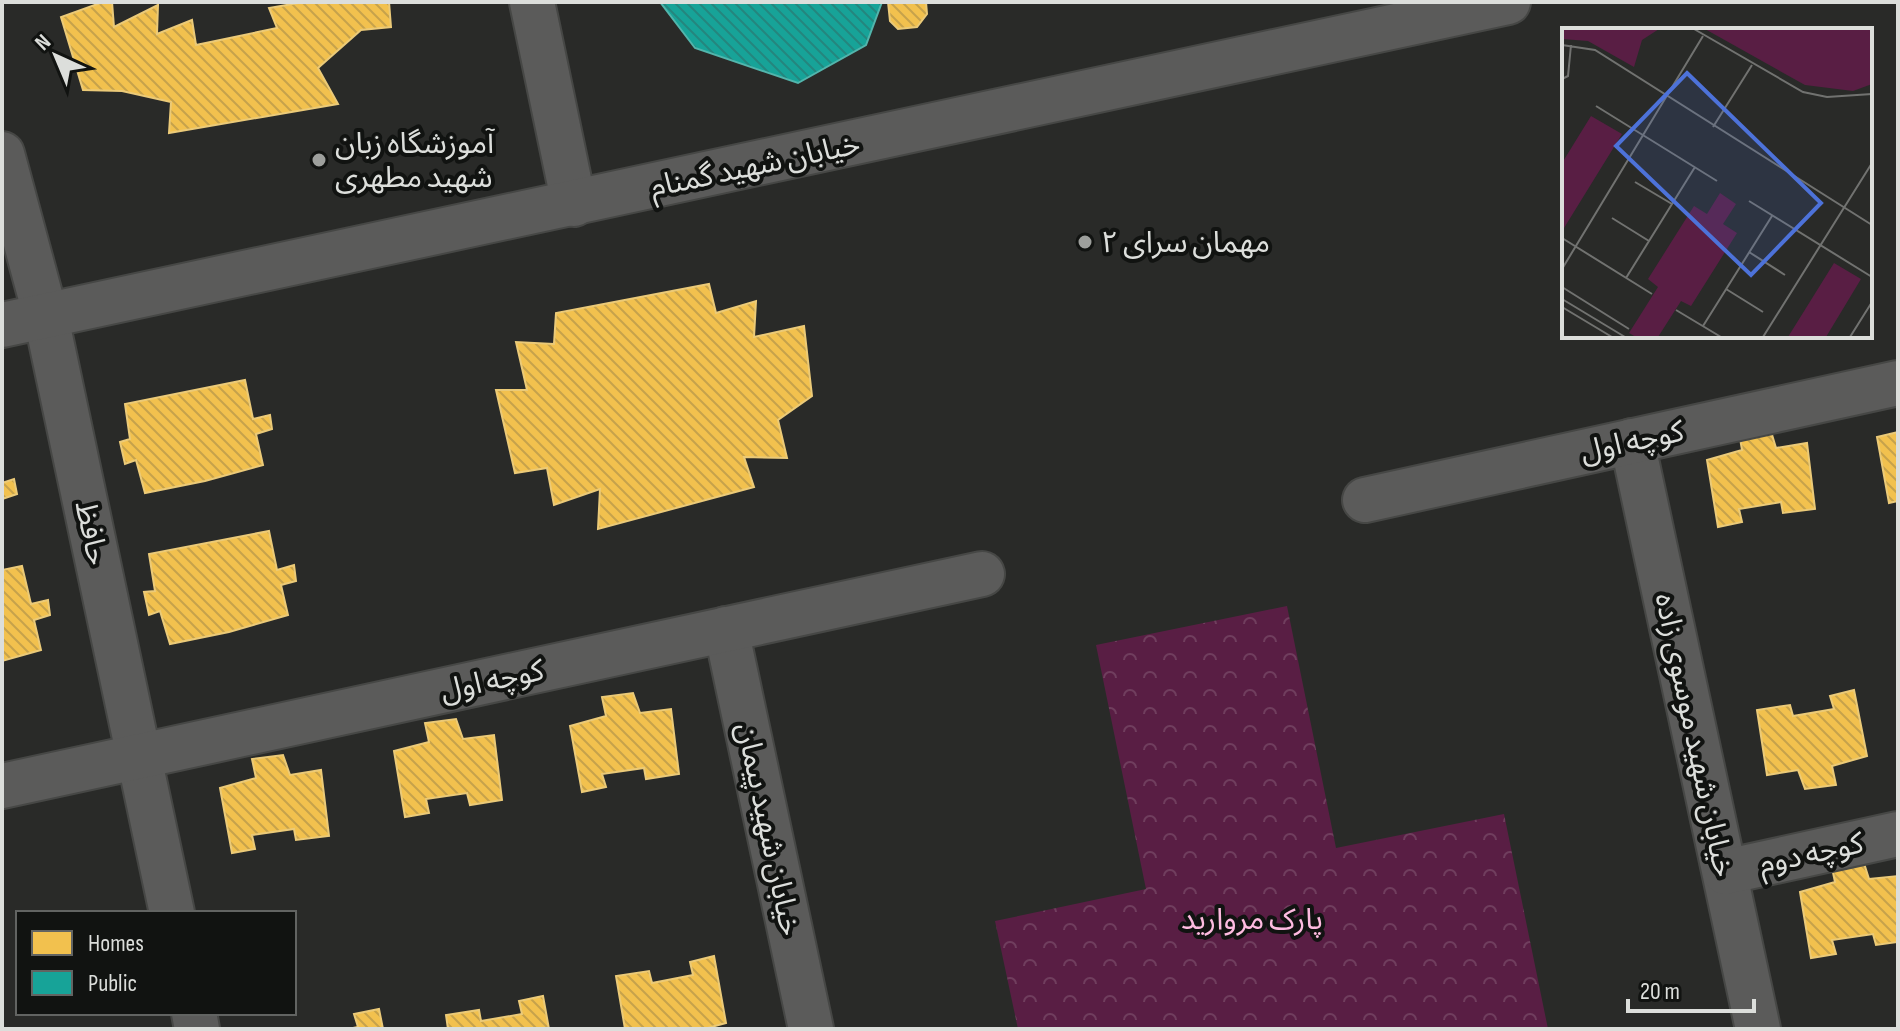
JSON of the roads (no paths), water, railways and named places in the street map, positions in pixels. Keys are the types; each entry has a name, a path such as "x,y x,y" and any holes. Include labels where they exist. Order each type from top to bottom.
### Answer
{"street":[{"path":"532,2 574,204"},
{"name":"خیابان شهید گمنام","path":"2,325 1508,2"},
{"name":"حافظ","path":"2,154 46,317 172,911"},
{"name":"کوچه اول","path":"1365,500 1898,383"},
{"name":"خیابان شهید موسوی زاده","path":"1632,441 1758,1029"},
{"name":"کوچه اول","path":"2,786 982,574"},
{"name":"خیابان شهید پیمان","path":"726,629 811,1029"},
{"name":"کوچه دوم","path":"1725,872 1898,834"}],"place":[{"name":"آموزشگاه زبان شهید مطهری","path":"319,160"},
{"name":"مهمان سرای ۲","path":"1085,242"}],"park label":[{"name":"پارک مروارید","path":"1252,919"}]}
